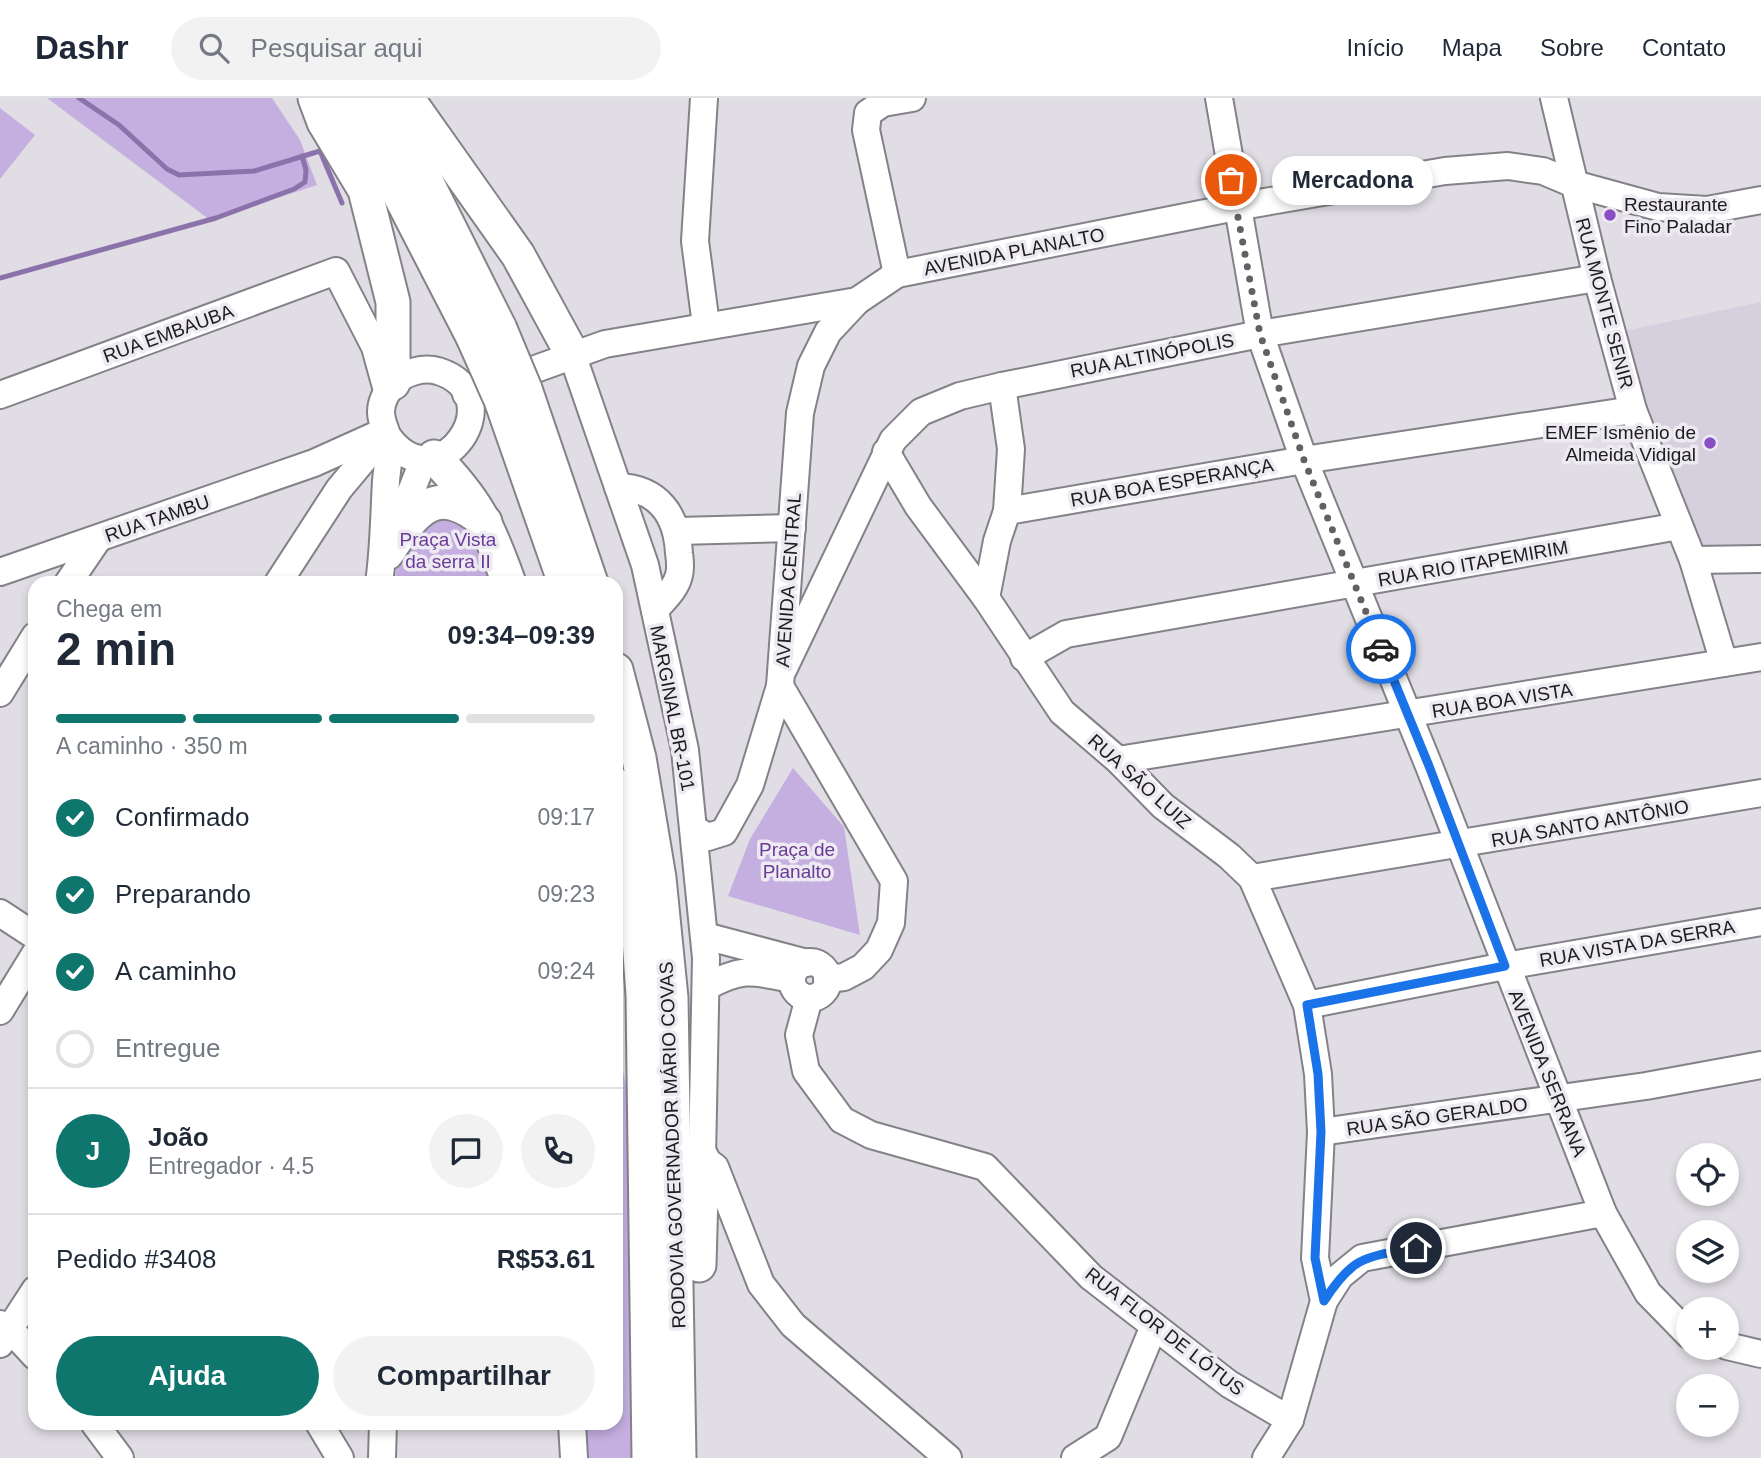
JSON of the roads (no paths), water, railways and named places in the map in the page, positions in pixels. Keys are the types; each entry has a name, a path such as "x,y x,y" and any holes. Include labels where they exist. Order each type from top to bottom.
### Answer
{"main road":[{"path":"390,388 393,302 405,172 407,98"},
{"path":"342,105 405,172 518,256 572,355"},
{"path":"342,105 405,172 486,333 588,576"},
{"path":"513,394 563,576"},
{"path":"429,458 464,488 488,525 506,576"},
{"path":"383,567 412,515 429,505 450,504 469,509 488,525"},
{"name":"RODOVIA GOVERNADOR MÁRIO COVAS","path":"623,697 639,758 659,878 671,998 669,1456"},
{"name":"RODOVIA GOVERNADOR MÁRIO COVAS","path":"623,832 639,940 669,1456"},
{"path":"623,945 643,996"},
{"path":"669,1456 697,1353 702,1158"}],"street":[{"path":"704,98 695,241 706,325"},
{"path":"897,274 866,130 871,106 912,98"},
{"name":"AVENIDA SERRANA","path":"1219,98 1260,334 1304,460 1460,845 1603,1213 1648,1293 1676,1322"},
{"name":"RUA MONTE SENIR","path":"1554,98 1597,278 1633,410 1693,560 1724,663"},
{"name":"AVENIDA PLANALTO","path":"466,394 605,344 857,301 897,274 1236,207 1471,169 1508,166 1532,170 1658,207 1707,210 1761,200"},
{"name":"RUA EMBAUBA","path":"0,395 336,271 375,347 390,388"},
{"name":"RUA ALTINÓPOLIS","path":"781,678 886,452 893,440 920,412 960,396 1002,386 1260,334 1597,278"},
{"name":"AVENIDA CENTRAL","path":"694,829 708,836 724,832 750,785 781,678 800,413 810,366 828,332 857,301"},
{"path":"804,312 811,324 810,366"},
{"name":"MARGINAL BR-101","path":"572,355 645,565 685,750 705,936 702,1158"},
{"path":"383,567 386,434 381,413 390,388 411,372 433,370 452,378 466,394 471,415 465,436 450,451 429,458 400,450 386,434"},
{"path":"986,598 997,541 1007,510 1011,449 1002,386"},
{"name":"RUA BOA ESPERANÇA","path":"1007,510 1304,460 1633,410"},
{"path":"283,576 339,489 386,434"},
{"name":"RUA TAMBU","path":"0,572 314,463 386,434"},
{"name":"RUA SÃO LUIZ","path":"886,452 918,506 986,598 1062,712 1118,760 1163,806 1229,856 1252,878 1307,1005 1318,1074 1321,1132 1315,1258 1324,1301 1290,1420 1272,1455"},
{"path":"383,567 429,458"},
{"path":"314,463 330,466 337,476 339,489"},
{"path":"339,489 355,482 368,481 378,486 385,495"},
{"path":"618,487 637,487 661,502 678,531 681,572 675,587 654,610"},
{"name":"RUA RIO ITAPEMIRIM","path":"1024,658 1066,634 1679,526"},
{"path":"678,531 792,528"},
{"path":"72,576 98,539"},
{"path":"50,555 65,576"},
{"path":"1693,560 1761,559"},
{"path":"789,583 794,594 804,598 818,595"},
{"path":"0,693 28,647"},
{"name":"RUA BOA VISTA","path":"1118,760 1761,657"},
{"path":"706,987 733,972 758,972 809,980 844,977 863,967 879,950 891,923 894,881 781,678"},
{"name":"RUA SANTO ANTÔNIO","path":"1252,878 1761,793"},
{"path":"0,913 28,931"},
{"name":"RUA VISTA DA SERRA","path":"1307,1005 1505,966 1761,922"},
{"path":"705,936 809,980"},
{"path":"0,1012 28,966"},
{"name":"RUA FLOR DE LÓTUS","path":"809,980 799,1035 806,1071 842,1120 871,1135 985,1167 1091,1277 1229,1384 1290,1420"},
{"name":"RUA SÃO GERALDO","path":"1321,1132 1558,1099 1761,1065"},
{"path":"702,1158 715,1167 761,1284 793,1325 948,1458"},
{"path":"1324,1301 1340,1276 1362,1258 1603,1213"},
{"path":"28,1299 3,1332 28,1351"},
{"path":"1075,1458 1114,1447 1154,1326"},
{"path":"1739,1349 1761,1354"},
{"path":"99,1430 121,1458"},
{"path":"323,1430 340,1458"},
{"path":"383,1430 383,1458"}],"waterway":[{"path":"79,98 119,125 167,169 179,175 254,171 320,151 342,203"},
{"path":"0,278 216,218 294,189 305,182 306,170 302,156"}],"place":[{"name":"Mercadona","path":"1231,180"},
{"name":"Restaurante Fino Paladar","path":"1610,215"},
{"name":"EMEF Ismênio de Almeida Vidigal","path":"1710,443"}],"park label":[{"name":"Praça Vista da serra II","path":"448,550"},
{"name":"Praça de Planalto","path":"797,860"}]}
